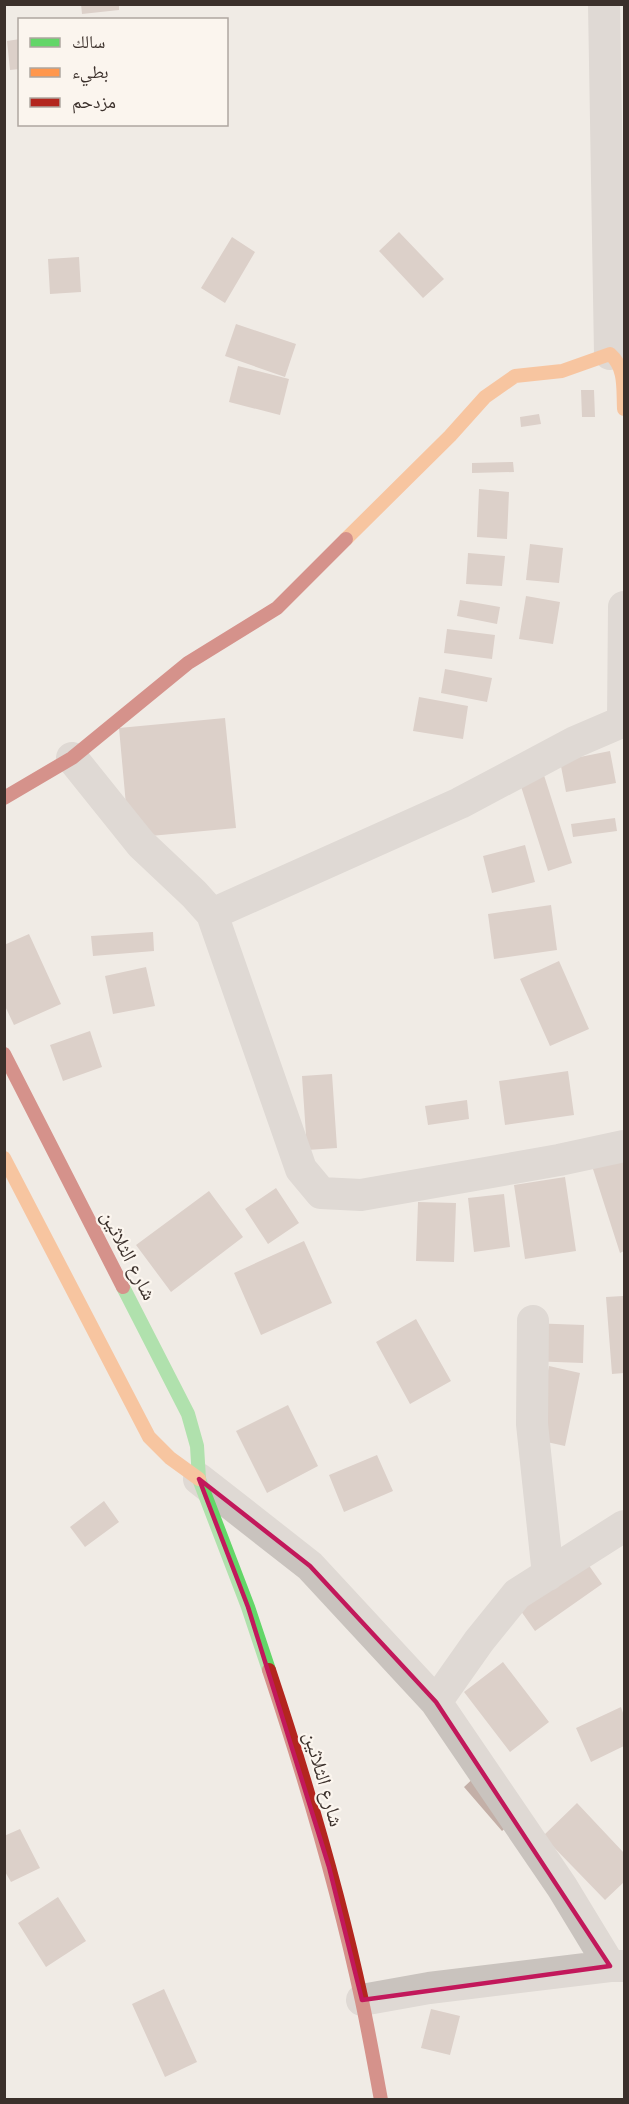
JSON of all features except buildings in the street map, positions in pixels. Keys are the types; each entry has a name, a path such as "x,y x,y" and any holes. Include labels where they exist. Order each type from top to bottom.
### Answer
{"street":[{"path":"604,4 610,354 618,361 622,373 624,409"},
{"path":"4,798 72,758 188,663 278,608 450,436 485,397 515,376 562,371 610,354"},
{"path":"212,914 460,803 566,747 624,721 624,607"},
{"path":"72,758 141,844 195,894 212,914 301,1169 321,1193 361,1195 559,1160 624,1146"},
{"name":"شارع الثلاثين","path":"4,1054 188,1414 198,1446 199,1479 248,1607 291,1736 329,1867 362,2000 381,2100"},
{"path":"4,1158 149,1437 170,1458 310,1566 436,1702 617,1966 429,1988 362,2000"},
{"path":"533,1320 532,1424 548,1575"},
{"path":"436,1702 479,1641 517,1594 624,1526"}],"highlighted area":[{"path":"199,1479 310,1566 436,1702 610,1966 362,2000 329,1867 248,1607"}],"traffic: fast":[{"path":"123,1287 188,1414 197,1446 199,1479 248,1607 269,1670"}],"traffic: slow":[{"path":"346,539 450,436 485,397 515,376 562,371 610,354 621,372 624,409"},
{"path":"4,1158 149,1437 170,1458 199,1479"}],"traffic: jam":[{"path":"4,798 72,758 188,663 277,608 346,539"},
{"path":"4,1054 123,1287"},
{"path":"269,1670 332,1876 362,2001 381,2100"}]}
